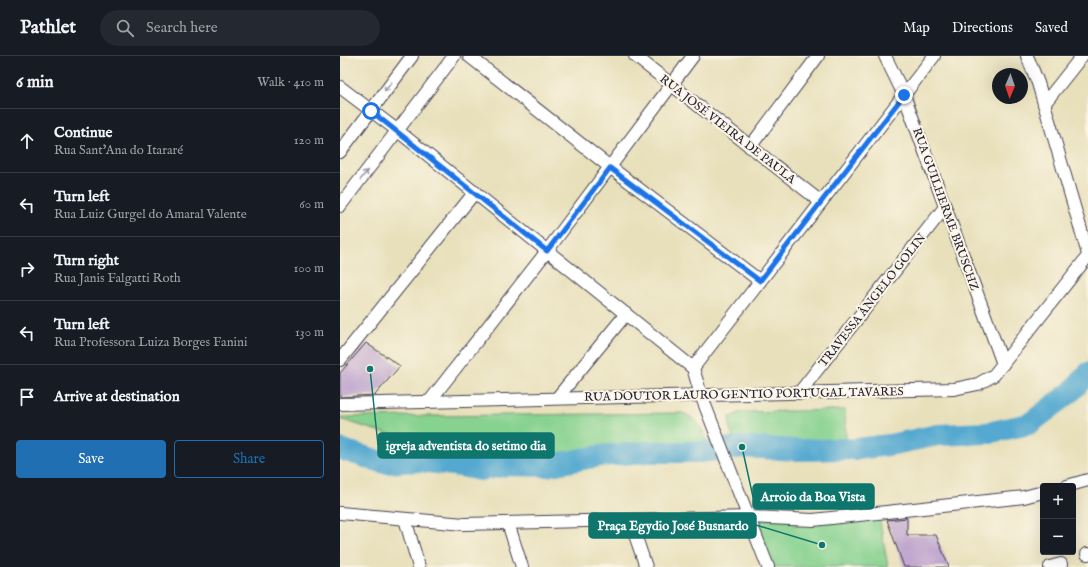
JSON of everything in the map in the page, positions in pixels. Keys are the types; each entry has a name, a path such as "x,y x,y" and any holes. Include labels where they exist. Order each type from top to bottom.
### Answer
{"street":[{"path":"340,152 412,56"},
{"path":"340,206 454,56"},
{"path":"469,56 610,168 760,281"},
{"name":"RUA JOSÉ VIEIRA DE PAULA","path":"635,56 821,202"},
{"path":"429,402 547,251 693,56"},
{"path":"750,147 818,56"},
{"name":"RUA GUILHERME BRUSCHZ","path":"885,56 904,95 1003,364"},
{"path":"693,368 934,56"},
{"path":"1027,56 1038,83 1088,255"},
{"path":"1044,104 1082,56"},
{"path":"340,87 398,130 693,368 701,395 768,567"},
{"path":"340,360 475,192"},
{"name":"TRAVESSA ÂNGELO GOLIN","path":"799,392 945,208"},
{"name":"RUA DOUTOR LAURO GENTIO PORTUGAL TAVARES","path":"340,404 954,389 978,384 994,375 1088,255"},
{"path":"557,398 626,314"},
{"path":"1076,483 1088,480"},
{"path":"340,513 464,524 748,517 813,520 1016,498 1040,493"},
{"path":"405,518 419,567"},
{"path":"630,520 646,567"},
{"path":"508,523 522,567"}],"green space":[{"path":"845,410 846,439 832,442 736,445 730,429 729,418 741,412"},
{"path":"682,413 692,418 700,425 708,446 693,443 655,443 546,454 513,451 465,442 387,434 340,419 340,417"},
{"path":"879,516 888,567 769,567 751,519"}],"building":[{"path":"366,343 400,366 375,395 340,397 340,373"},
{"path":"907,518 907,535 936,535 949,567 904,567 887,520"}],"waterway":[{"path":"340,449 385,463 420,461 480,470 510,465 546,466 599,456 648,452 701,452 742,447 797,450 857,449 889,445 938,435 987,433 1029,424 1071,392 1088,373"}],"place":[{"name":"igreja adventista do setimo dia","path":"370,369"},
{"name":"Arroio da Boa Vista","path":"742,447"},
{"name":"Praça Egydio José Busnardo","path":"822,545"}],"route":[{"path":"371,111 398,130 547,251 610,168 760,281 904,95"}]}
